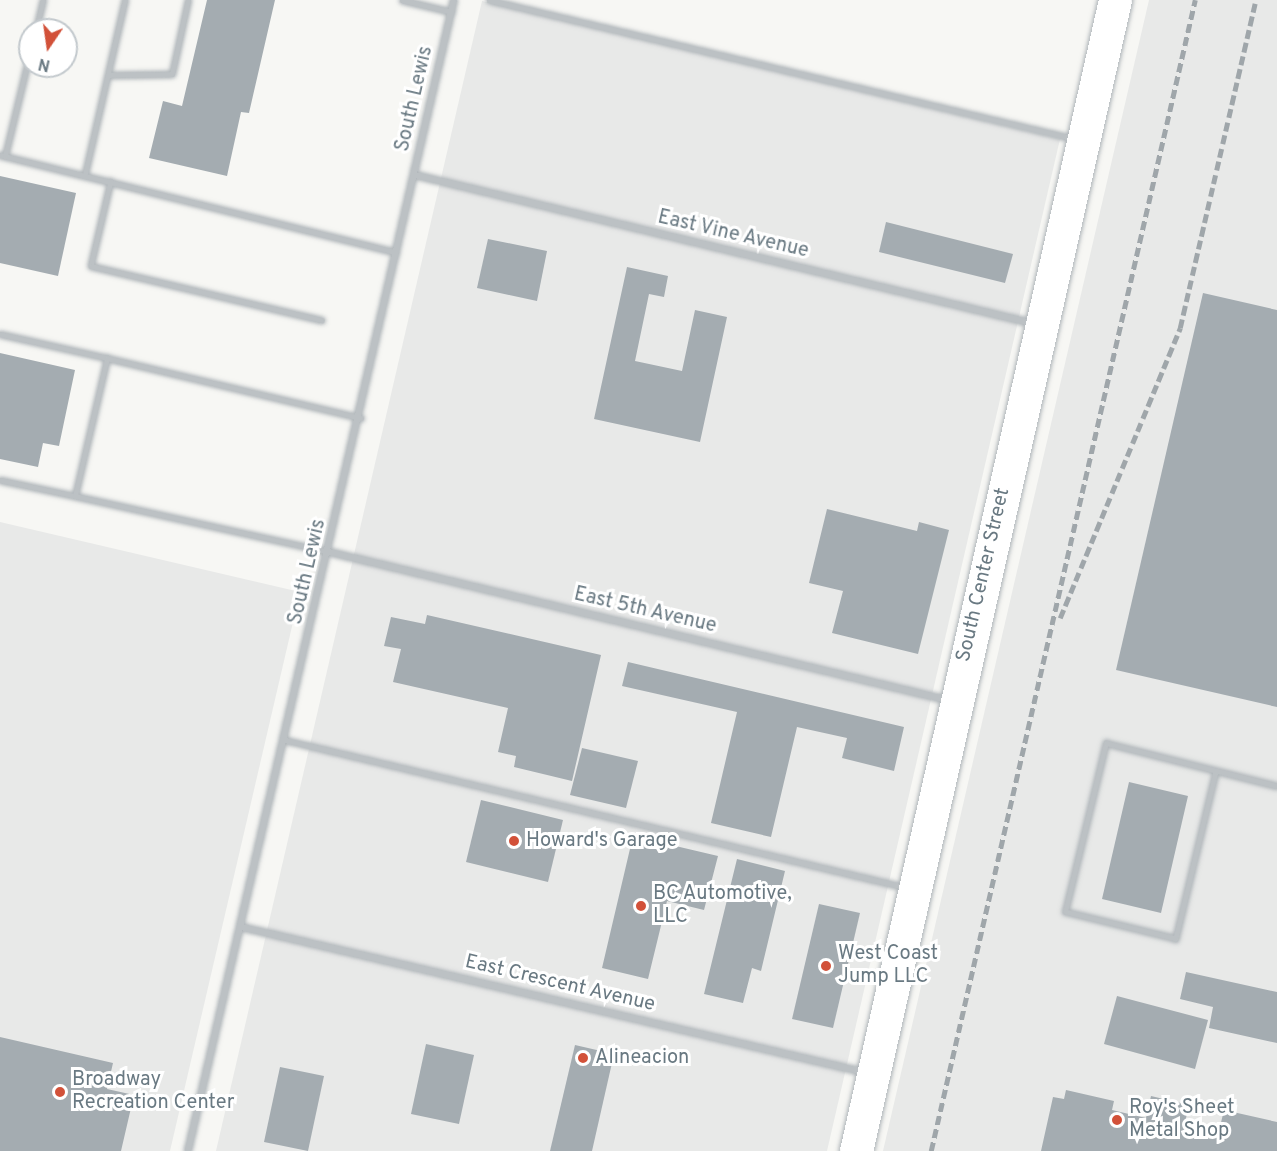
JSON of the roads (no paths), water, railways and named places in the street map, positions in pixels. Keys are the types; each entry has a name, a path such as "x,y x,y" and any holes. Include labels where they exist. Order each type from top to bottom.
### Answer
{"street":[{"name":"South Lewis","path":"188,1151 361,418 396,252 454,0"},
{"name":"South Center Street","path":"856,1151 954,701 1044,326 1115,0"},
{"name":"East Vine Avenue","path":"415,175 1044,326"},
{"name":"East 5th Avenue","path":"329,552 954,701"},
{"name":"East Crescent Avenue","path":"241,927 873,1074"}],"lane":[{"path":"39,18 43,0"},
{"path":"85,174 125,0"},
{"path":"108,75 172,75 188,0"},
{"path":"402,0 452,12"},
{"path":"489,0 1083,141"},
{"path":"23,78 3,155 396,252"},
{"path":"111,181 91,266 322,320"},
{"path":"0,334 361,418"},
{"path":"75,496 107,358"},
{"path":"0,480 329,552"},
{"path":"285,740 912,889"},
{"path":"1216,772 1176,939 1065,912 1106,744 1277,786"}],"railway":[{"path":"931,1151 1195,0"},
{"path":"1060,618 1180,328 1256,0"}],"place":[{"name":"Howard's Garage","path":"514,841"},
{"name":"BC Automotive, LLC","path":"641,906"},
{"name":"West Coast Jump LLC","path":"826,966"},
{"name":"Alineacion","path":"583,1058"},
{"name":"Broadway Recreation Center","path":"60,1092"},
{"name":"Roy's Sheet Metal Shop","path":"1117,1120"}]}
